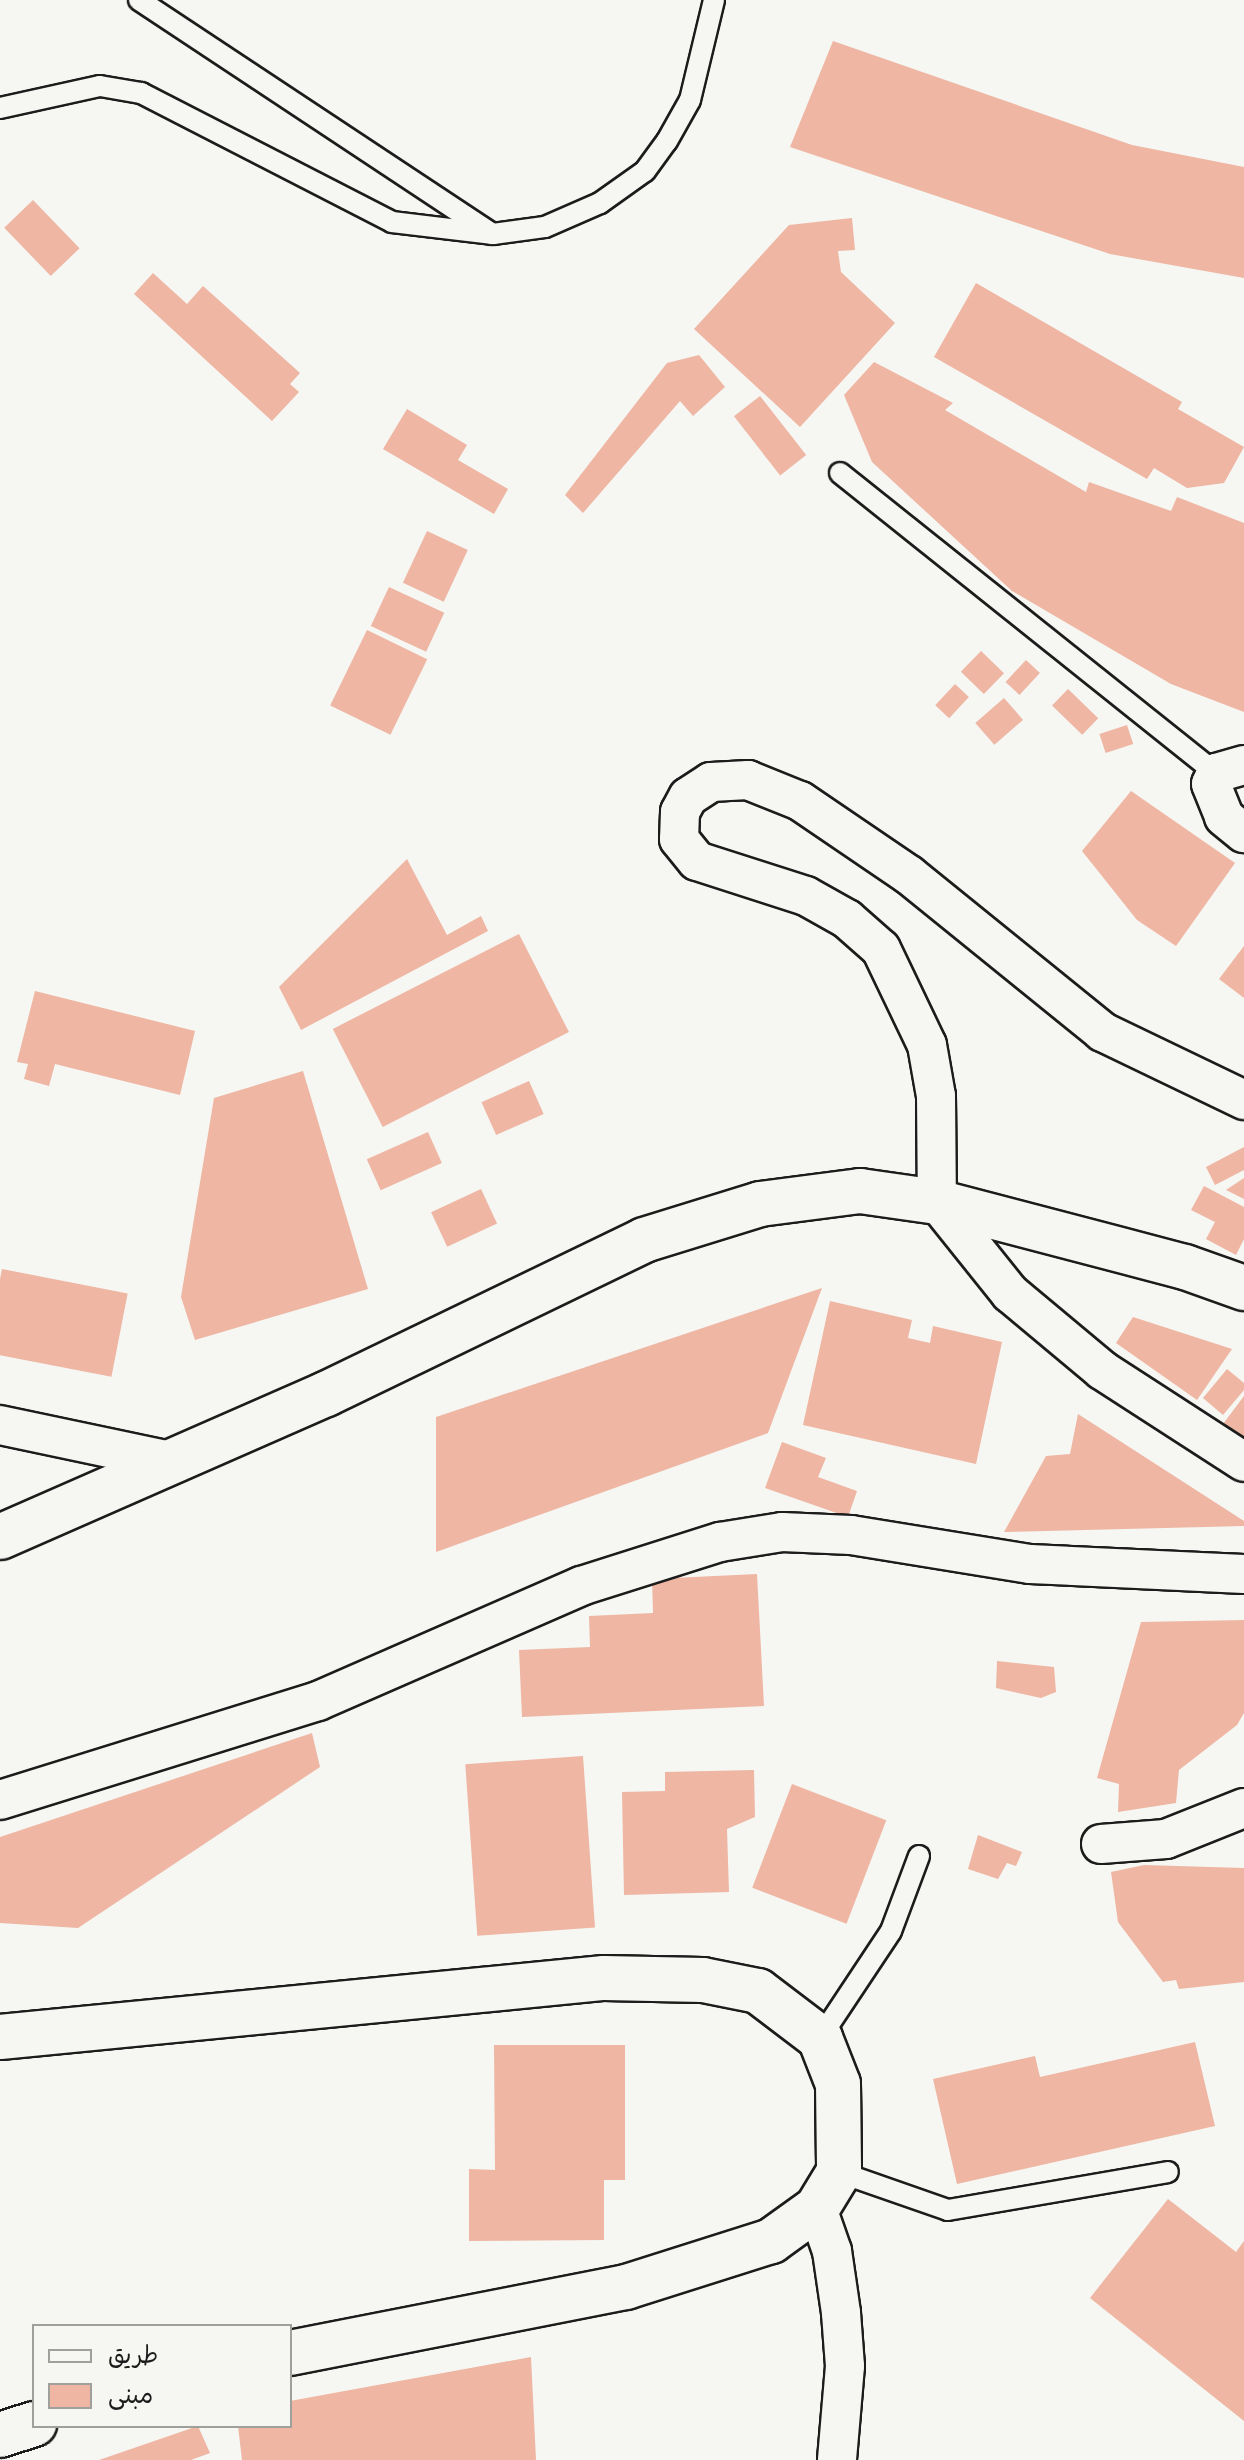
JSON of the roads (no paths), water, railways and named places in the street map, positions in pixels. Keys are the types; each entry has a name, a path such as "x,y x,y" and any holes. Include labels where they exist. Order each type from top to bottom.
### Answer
{"street":[{"path":"1230,769 1214,801 1244,833"},
{"path":"1244,1100 1103,1032 909,875 800,801 748,780 699,787 680,812 684,850 714,870 806,896 847,919 881,949 927,1045 936,1096 937,1202 1010,1293 1046,1328 1197,1435 1244,1462"},
{"path":"0,1537 176,1462 644,1240 712,1216 811,1195 860,1191 937,1202 1185,1267 1244,1288"},
{"path":"0,1425 176,1462"},
{"path":"0,1800 318,1701 581,1586 720,1542 782,1532 851,1535 1057,1566 1244,1574"},
{"path":"1101,1844 1166,1839 1244,1808"},
{"path":"0,2037 604,1978 703,1980 758,1991 820,2038 838,2084 839,2172 817,2208 771,2241 639,2283 292,2353"},
{"path":"0,2017 51,2033"},
{"path":"817,2208 832,2251 841,2313 845,2366 837,2460"},
{"path":"0,2435 32,2425"}],"lane":[{"path":"139,0 493,234"},
{"path":"0,108 100,86 141,93 392,222 493,234 545,227 600,203 645,171 690,100 714,0"},
{"path":"840,473 1230,769"},
{"path":"820,2038 891,1931 919,1856"},
{"path":"839,2172 948,2210 1168,2172"}]}
